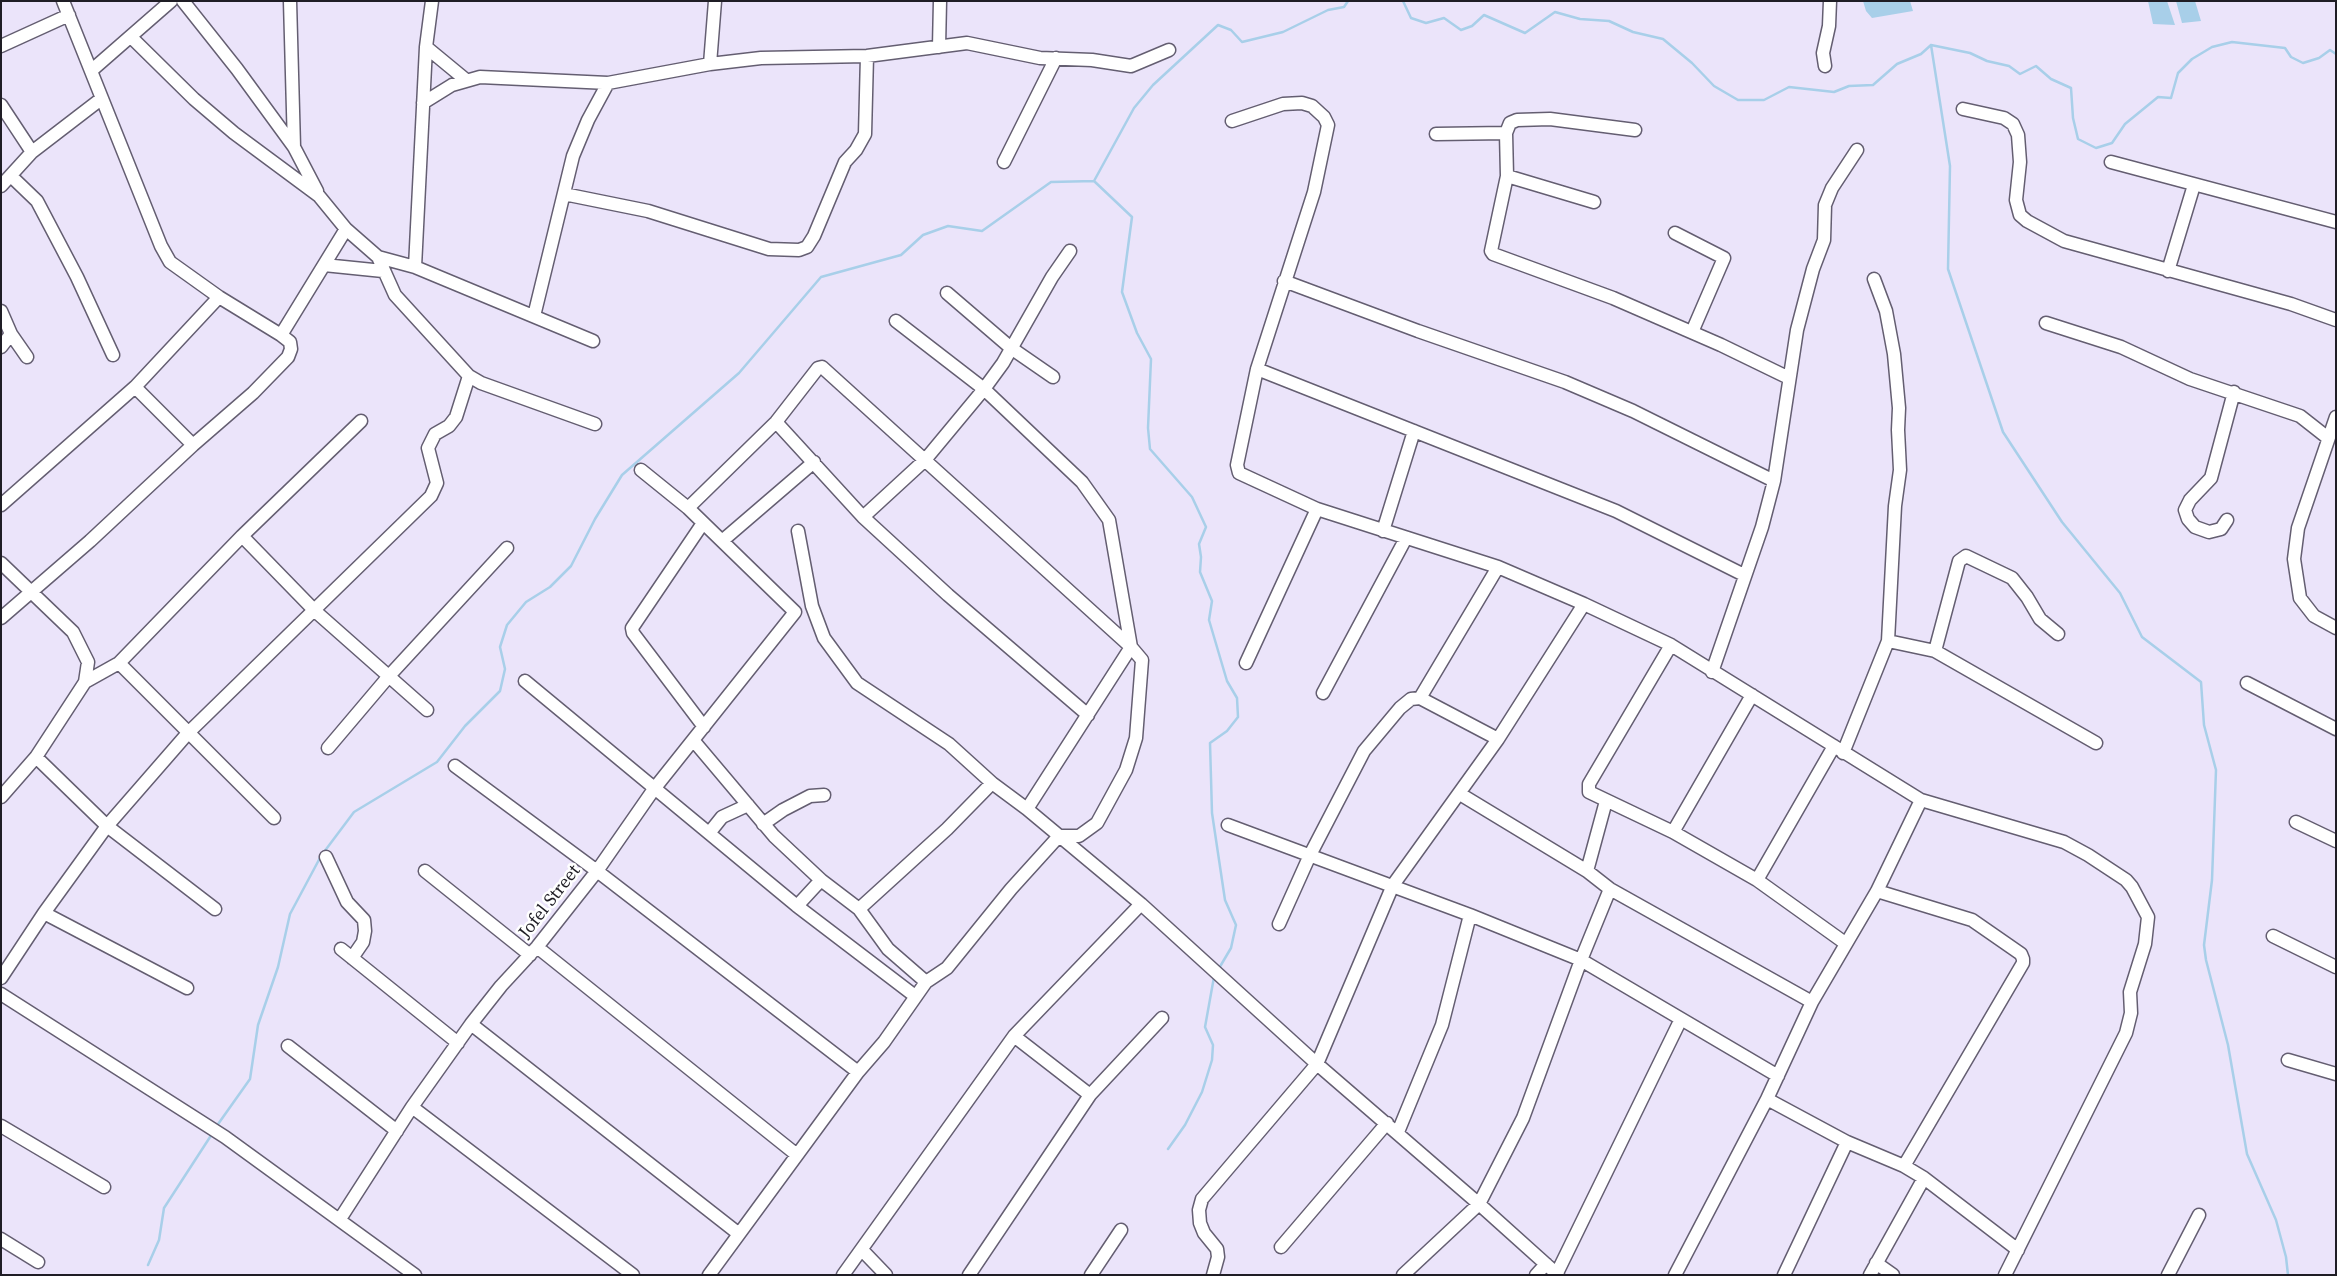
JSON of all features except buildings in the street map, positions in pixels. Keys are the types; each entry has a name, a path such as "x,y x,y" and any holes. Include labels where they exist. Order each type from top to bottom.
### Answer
{"street":[{"path":"1,618 137,499 193,445 253,393 288,357 291,349 290,342 281,335 218,298 170,262 161,246 63,1"},
{"path":"92,70 132,38 171,1"},
{"path":"183,1 243,76 294,147 319,196 346,229 378,257 395,296 469,376 481,383 595,424"},
{"path":"290,1 294,147"},
{"path":"415,267 426,47 432,1"},
{"path":"710,64 716,1"},
{"path":"938,47 940,1"},
{"path":"1825,66 1823,53 1829,26 1830,1"},
{"path":"1,46 69,15"},
{"path":"132,38 166,74 228,127 319,196"},
{"path":"423,104 452,86 466,80 480,78 608,82 710,64 762,58 867,56 967,43 1040,58 1092,60 1131,66 1169,50"},
{"path":"426,47 466,80"},
{"path":"564,194 648,211 769,249 799,250 807,247 814,236 845,162 856,150 865,134 867,56"},
{"path":"1004,162 1056,58"},
{"path":"534,316 573,156 588,120 608,82"},
{"path":"1,186 12,177 32,152 101,99"},
{"path":"1232,121 1283,104 1302,103 1312,106 1328,125 1314,192 1257,369 1237,471 1317,509 1498,567 1584,604 1672,645 1712,672 1921,800 2064,842 2126,880 2148,917 2145,944 2130,992 2131,1013 2126,1033 2005,1275"},
{"path":"1,105 32,152"},
{"path":"1963,109 2004,118 2013,124 2018,135 2020,162 2016,200 2020,215 2027,221 2064,241 2291,304 2336,320"},
{"path":"1635,130 1550,119 1510,123 1506,133 1508,176 1491,251 1493,254 1588,287 1692,332 1789,378"},
{"path":"1436,134 1506,133"},
{"path":"1712,672 1762,527 1774,481 1799,321 1813,268 1824,240 1826,205 1832,188 1858,150"},
{"path":"2111,162 2194,186 2316,215 2336,222"},
{"path":"1508,176 1594,202"},
{"path":"12,177 37,201 77,277 113,355"},
{"path":"2168,271 2194,186"},
{"path":"281,335 346,229"},
{"path":"1675,233 1724,258 1692,332"},
{"path":"863,517 924,460 984,389 1011,348 1052,277 1070,251"},
{"path":"378,257 415,267 593,341"},
{"path":"324,265 384,271"},
{"path":"1758,880 1839,749 1888,641 1895,506 1900,470 1899,408 1890,329 1886,311 1874,279"},
{"path":"1284,281 1418,331 1564,382 1633,411 1774,481"},
{"path":"947,293 1011,348 1053,377"},
{"path":"1,505 135,387 218,298"},
{"path":"1,311 11,334 27,358"},
{"path":"896,321 984,389 1082,482 1109,520 1131,647 1027,809"},
{"path":"2046,323 2122,347 2190,379 2234,392 2300,416 2328,438"},
{"path":"1,347 11,334"},
{"path":"688,508 776,422 818,368 822,367 1131,647 1142,660 1136,738 1126,770 1097,822 1079,836 1059,836 1011,889 947,968 926,982 884,1042 858,1072 710,1275"},
{"path":"1257,369 1616,510 1744,575"},
{"path":"1,978 44,913 107,826 188,733 315,611 435,489 438,484 428,448 436,434 449,426 456,417 469,376"},
{"path":"135,387 193,445"},
{"path":"2227,520 2221,529 2209,532 2195,527 2188,519 2185,510 2190,500 2211,478 2234,392"},
{"path":"2336,416 2328,438 2330,455 2298,528 2294,559 2300,598 2314,616 2336,628"},
{"path":"85,682 119,663 242,536 361,421"},
{"path":"776,422 863,517 948,595 1088,715"},
{"path":"1383,531 1414,431"},
{"path":"641,470 688,508 722,541 814,462"},
{"path":"1246,663 1317,509"},
{"path":"703,523 632,628 633,633 704,727"},
{"path":"798,531 812,606 824,638 857,683 873,696 942,739 992,783 1027,809 1141,904 1317,1064 1398,1132 1557,1274 1681,1019"},
{"path":"242,536 315,611 427,710"},
{"path":"1323,693 1406,538"},
{"name":"Jofel Street","path":"340,1219 412,1107 471,1024 501,986 534,951 597,871 654,788 795,612 722,541"},
{"path":"328,748 390,676 507,548"},
{"path":"1934,651 1959,561 1966,556 2012,578 2027,597 2040,619 2058,634"},
{"path":"1,563 73,632 88,662 85,682 36,757 1,797"},
{"path":"1420,698 1498,567"},
{"path":"1213,1275 1218,1257 1217,1249 1204,1233 1200,1223 1199,1210 1202,1199 1317,1064 1392,886 1498,739 1584,604"},
{"path":"1888,641 1934,651 2096,744"},
{"path":"1672,645 1589,784 1589,792 1673,832 1758,880 1845,943"},
{"path":"119,663 274,818"},
{"path":"525,681 710,832 797,906 915,996"},
{"path":"2247,683 2336,729"},
{"path":"1673,832 1752,695"},
{"path":"1279,924 1310,855 1364,750 1400,708 1411,699 1420,698 1498,739"},
{"path":"693,740 763,824 822,880 859,909 888,949 926,982"},
{"path":"36,757 107,826 216,909"},
{"path":"455,766 597,871 858,1072"},
{"path":"859,909 947,829 992,783"},
{"path":"1460,794 1587,872 1610,889 1812,1002"},
{"path":"763,824 810,796 824,795"},
{"path":"1675,1275 1767,1099 1812,1002 1877,891 1921,800"},
{"path":"1587,872 1606,801"},
{"path":"710,832 722,817 748,805"},
{"path":"2296,822 2336,841"},
{"path":"1228,825 1470,915 1581,960 1778,1076"},
{"path":"326,857 346,902 364,920 363,942 352,958"},
{"path":"425,871 534,951 797,1155"},
{"path":"797,906 822,880"},
{"path":"1404,1275 1480,1204 1523,1118 1581,960 1610,889"},
{"path":"1877,891 1972,920 2021,954 2023,959 2023,963 1904,1166"},
{"path":"843,1275 1014,1036 1141,904"},
{"path":"44,913 186,988"},
{"path":"1398,1132 1442,1025 1470,915"},
{"path":"2273,936 2336,967"},
{"path":"341,949 458,1043"},
{"path":"1,994 225,1137 415,1275"},
{"path":"969,1275 1090,1095 1162,1018"},
{"path":"471,1024 739,1234"},
{"path":"1014,1036 1090,1095"},
{"path":"288,1046 397,1131"},
{"path":"2288,1060 2336,1074"},
{"path":"1767,1099 1847,1142 1904,1166 1924,1178 2018,1250"},
{"path":"412,1107 633,1275"},
{"path":"1281,1247 1387,1123"},
{"path":"1,1126 104,1187"},
{"path":"1784,1275 1847,1142"},
{"path":"1870,1275 1924,1178"},
{"path":"2168,1275 2199,1215"},
{"path":"1091,1275 1121,1230"},
{"path":"1,1239 38,1262"},
{"path":"862,1250 886,1275"},
{"path":"1876,1263 1893,1275"},
{"path":"1536,1275 1546,1264"}],"water":[{"path":"1863,1 1910,1 1913,11 1872,18 1866,11"},
{"path":"2148,1 2167,1 2175,25 2153,24"},
{"path":"2176,1 2195,1 2201,21 2182,23"}],"waterway":[{"path":"1094,181 1134,108 1153,85 1218,25 1231,30 1242,42 1283,32 1328,10 1344,7 1348,1"},
{"path":"1403,1 1411,18 1426,23 1444,18 1461,30 1472,26 1484,15 1525,33 1555,12 1580,19 1609,21 1633,32 1663,39 1692,63 1714,86 1738,100 1764,100 1789,87 1834,92 1849,86 1873,85 1897,64 1921,54 1931,45 1970,53 1987,61 2009,66 2020,74 2036,66 2051,79 2071,88 2073,118 2078,139 2096,148 2112,143 2125,124 2158,97 2171,98 2178,73 2192,59 2212,47 2232,42 2285,48 2291,57 2303,63 2319,58 2330,50 2336,54"},
{"path":"1931,45 1950,166 1948,269 2003,432 2062,522 2120,593 2142,637 2201,682 2204,725 2216,770 2212,880 2204,945 2206,960 2228,1045 2247,1154 2276,1220 2286,1257 2288,1275"},
{"path":"324,852 354,812 437,762 465,726 500,691 505,669 500,647 507,625 526,602 550,587 571,566 595,519 622,475 739,373 821,277 901,255 923,235 948,226 982,231 1051,182 1094,181 1132,217 1122,292 1137,333 1151,359 1148,428 1150,449 1192,497 1206,527 1199,544 1201,557 1200,572 1212,601 1209,620 1227,681 1237,698 1238,717 1227,731 1210,743 1212,813 1225,900 1236,925 1231,948 1218,970"},
{"path":"216,1127 250,1079 258,1025 278,967 290,914 321,856"},
{"path":"1168,1149 1185,1125 1202,1092 1212,1060 1213,1045 1205,1027 1214,977"},
{"path":"148,1265 159,1240 164,1208 212,1134"}]}
